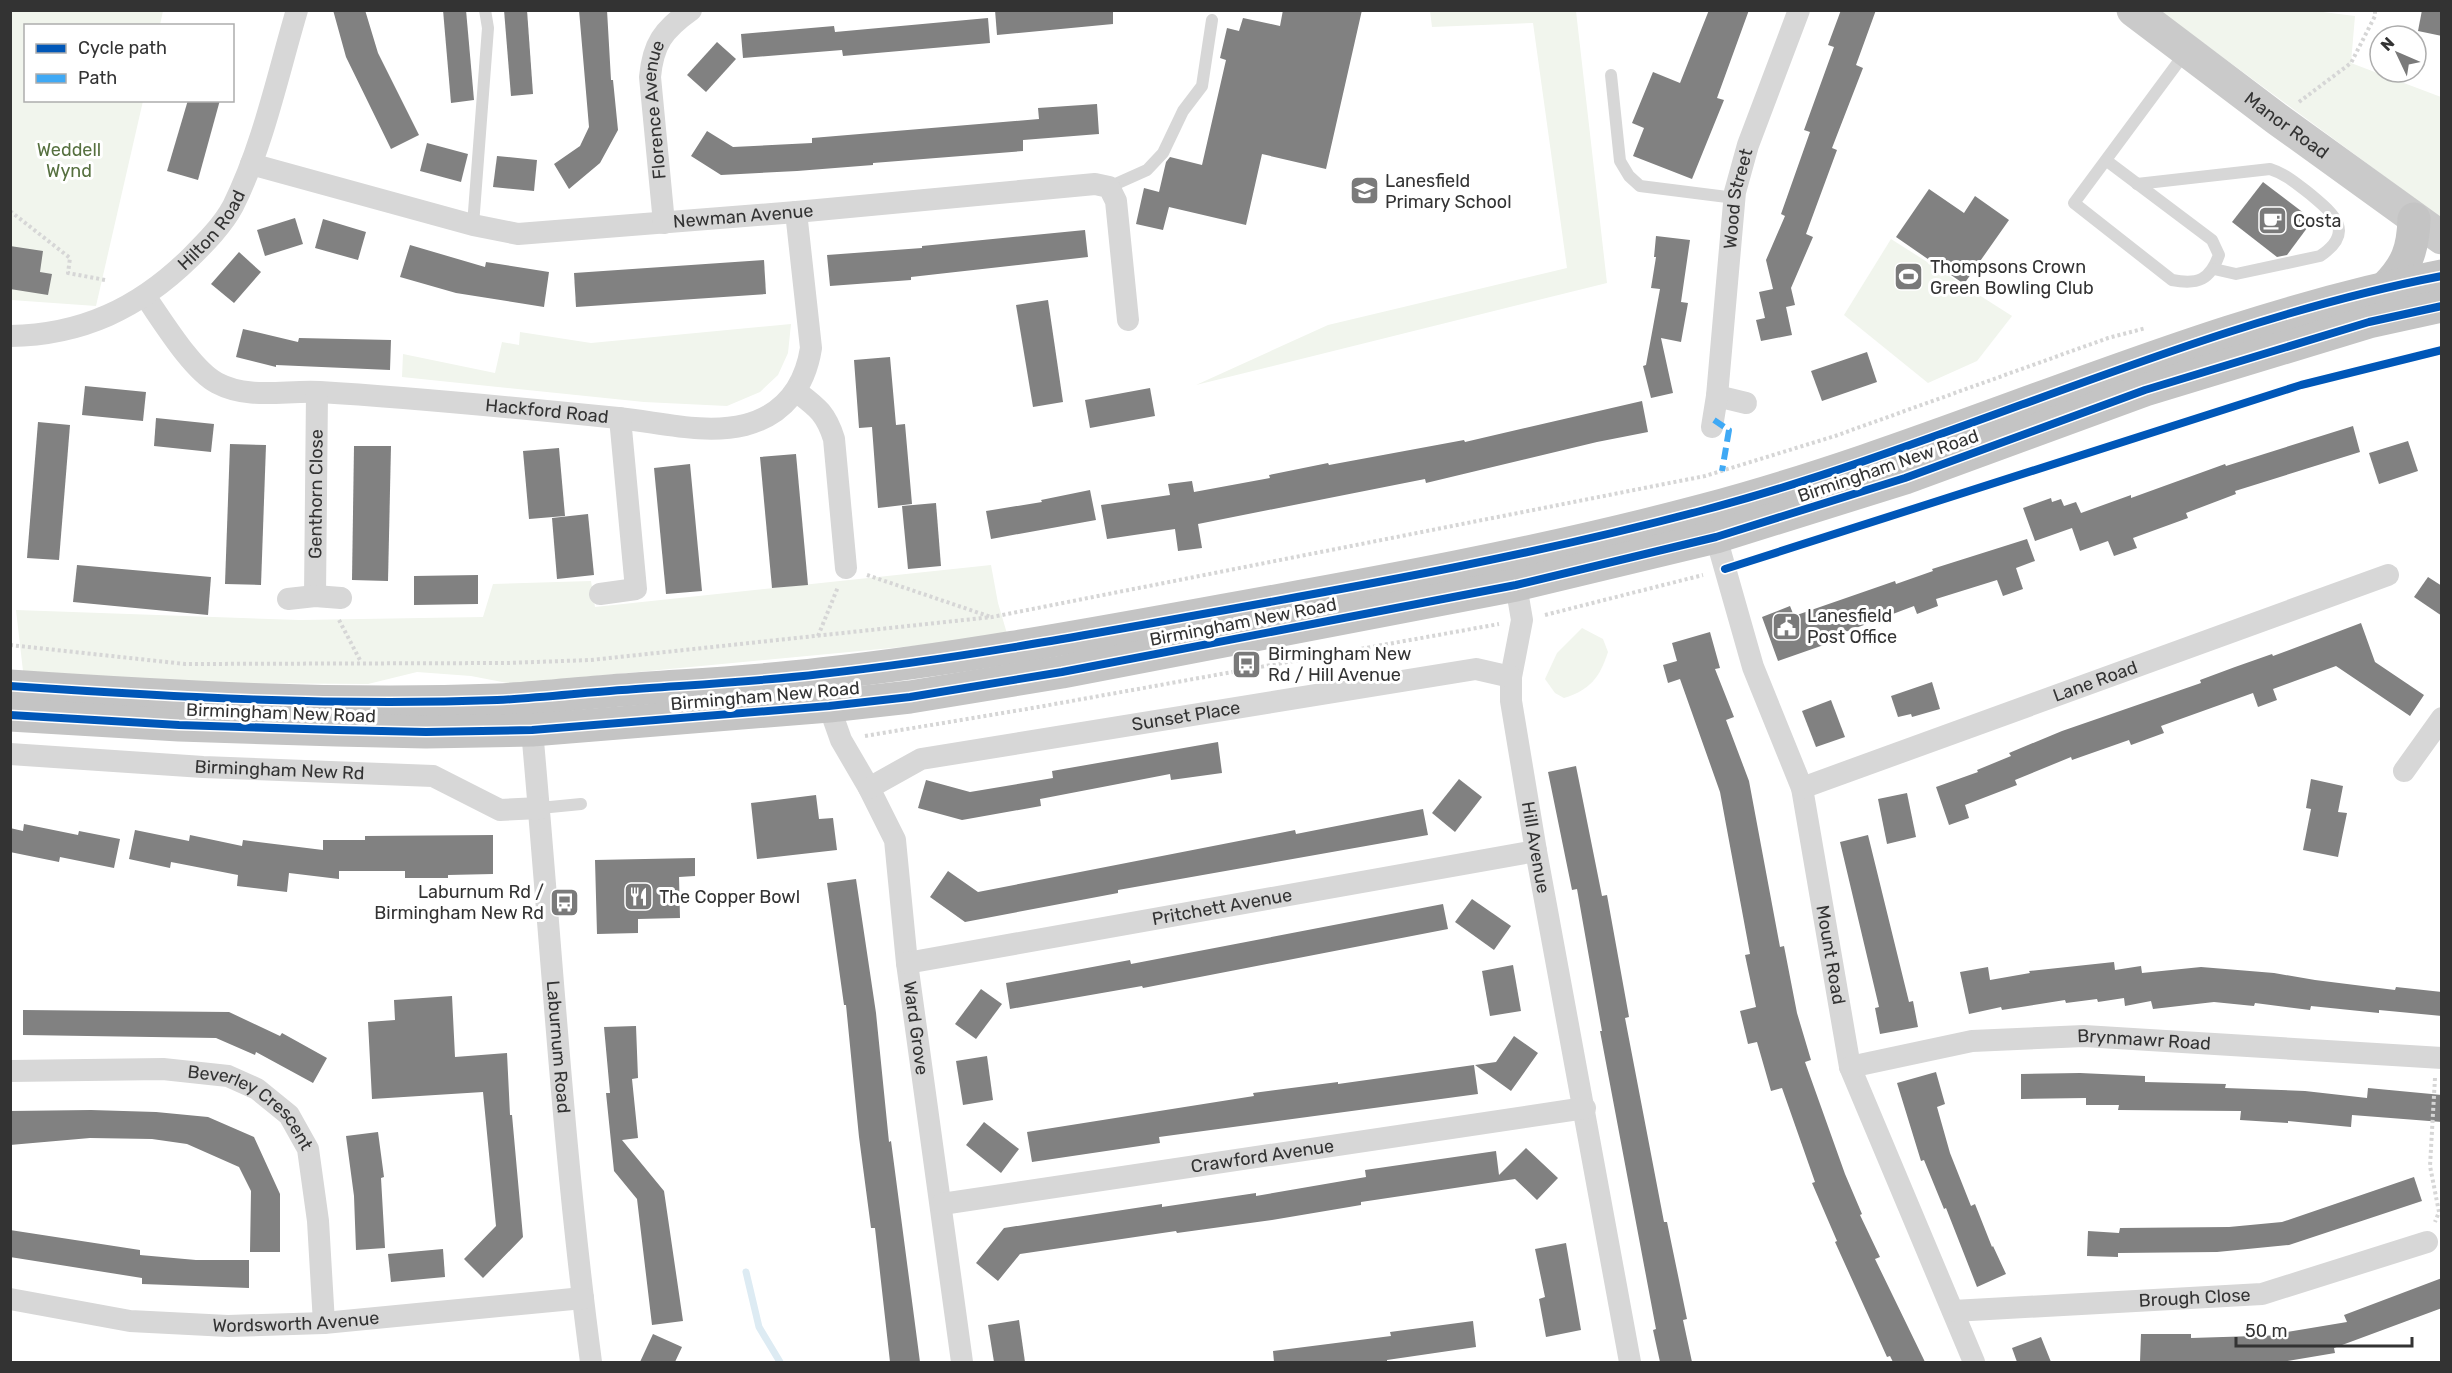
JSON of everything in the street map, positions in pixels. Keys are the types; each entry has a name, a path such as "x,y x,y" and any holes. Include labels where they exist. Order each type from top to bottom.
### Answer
{"highway":[{"path":"2385,288 2400,273 2413,244 2414,219"},
{"name":"Birmingham New Road","path":"10,686 190,698 338,701 531,714 829,706 910,697 1062,672 1516,585 1712,523 1829,472 1931,438 2116,369 2261,321 2385,288 2442,276"},
{"name":"Birmingham New Road","path":"10,715 179,725 381,731 531,714 1001,650 1712,523 1905,478 2145,390 2369,322 2442,306"},
{"name":"Birmingham New Road","path":"826,674 829,706"}],"main road":[{"name":"Manor Road","path":"2133,10 2186,52 2442,238"}],"street":[{"name":"Hilton Road","path":"10,336 37,336 66,331 108,316 145,296 205,244 232,208 251,164 297,10"},
{"name":"Florence Avenue","path":"664,223 650,77 652,55 671,26 690,10"},
{"name":"Wood Street","path":"1712,427 1718,396 1735,198 1748,145 1799,10"},
{"name":"Newman Avenue","path":"251,164 472,225 519,234 796,212 1095,184 1109,187"},
{"path":"1109,187 1116,201 1128,320"},
{"name":"Hackford Road","path":"145,296 190,359 215,383 244,394 317,392 620,418 715,429 744,425 766,418 796,391 807,369 811,348 796,212"},
{"path":"796,391 818,408 829,421 834,439 846,568"},
{"name":"Genthorn Close","path":"317,392 328,597"},
{"path":"1718,396 1746,403"},
{"path":"600,594 636,589 620,418"},
{"name":"Mount Road","path":"1712,523 1753,667 1802,788 1850,1067 1974,1362"},
{"name":"Lane Road","path":"1802,788 2388,575"},
{"name":"Hill Avenue","path":"1516,585 1522,620 1511,677 1511,701 1536,851 1585,1108 1623,1362"},
{"path":"288,599 328,597"},
{"name":"Sunset Place","path":"869,788 921,759 1476,669 1511,677"},
{"name":"Ward Grove","path":"829,706 841,740 869,788 895,840 907,963 962,1362"},
{"name":"Laburnum Road","path":"531,714 556,1027 591,1362"},
{"path":"2404,771 2442,718"},
{"name":"Birmingham New Rd","path":"10,754 203,767 433,776 500,810 540,808"},
{"name":"Pritchett Avenue","path":"907,963 1536,851"},
{"name":"Brynmawr Road","path":"1850,1067 1972,1041 2084,1036 2439,1058"},
{"name":"Beverley Crescent","path":"10,1071 164,1069 228,1076 257,1089 289,1115 308,1149 318,1221 324,1323"},
{"name":"Crawford Avenue","path":"942,1204 1585,1108"},
{"name":"Brough Close","path":"1953,1311 2262,1294 2427,1242"},
{"name":"Wordsworth Avenue","path":"10,1299 130,1321 228,1326 324,1323 583,1298"}],"lane":[{"path":"472,225 488,28 485,10"},
{"path":"1109,187 1147,170 1163,153 1183,111 1202,86 1212,20"},
{"path":"2107,160 2212,240 2219,255 2214,270 2203,278 2188,283 2172,280 2074,203 2186,52"},
{"path":"1611,75 1620,160 1629,176 1640,186 1735,198"},
{"path":"2137,184 2270,169 2284,174 2332,212 2339,225 2338,237 2332,248 2320,256 2236,274 2214,270"},
{"path":"540,808 581,804"}],"path":[{"path":"2277,119 2351,63 2375,16 2375,10"},
{"path":"10,211 70,258 68,273 105,280"},
{"path":"10,645 185,664 507,663 591,660 992,617 1705,476 1835,436 2108,338 2154,326"},
{"path":"818,636 846,568 992,617"},
{"path":"841,740 1028,709 1522,620 1725,569"},
{"path":"328,597 361,662"},
{"path":"2427,1242 2439,1212 2430,1166 2439,1058"}],"green space":[{"path":"2307,10 2355,16 2351,63 2368,69 2368,84 2407,84 2441,97 2441,218 2160,11"},
{"name":"Weddell Wynd","path":"10,11 163,11 160,24 24,24 24,102 143,102 96,306 11,300"},
{"path":"1430,11 1576,11 1607,283 1196,385 1328,325 1567,268 1533,23 1432,27"},
{"name":"Thompsons Crown Green Bowling Club","path":"1891,239 2012,316 1977,361 1928,383 1844,315"},
{"path":"791,324 788,353 778,375 760,392 727,406 644,402 402,377 403,354 495,373 502,342 519,345 520,332 591,343"},
{"path":"991,565 998,603 1008,637 512,684 471,676 417,672 368,684 213,683 23,671 16,610 300,620 483,617 493,584 591,581 595,607"},
{"path":"1582,628 1603,639 1608,652 1593,681 1581,691 1564,698 1555,693 1545,679 1557,653"}],"building":[{"path":"333,10 365,10 378,53 419,135 391,149 346,57"},
{"path":"443,10 466,10 474,100 451,103"},
{"path":"504,10 527,10 533,94 511,96"},
{"path":"579,10 607,10 611,80 613,80 618,130 600,163 569,189 554,164 580,146 589,127"},
{"path":"995,10 1113,10 1113,24 997,35"},
{"path":"1283,10 1362,10 1326,169 1262,154 1246,225 1169,207 1163,230 1136,224 1144,188 1159,192 1166,162 1170,157 1202,165 1226,60 1220,58 1227,28 1239,31 1243,18 1280,26"},
{"path":"1709,10 1749,10 1717,98 1724,100 1692,179 1633,156 1644,128 1632,123 1653,72 1680,83"},
{"path":"1841,10 1876,10 1856,65 1863,68 1832,148 1837,150 1806,234 1813,237 1791,288 1795,305 1786,307 1792,335 1761,341 1756,320 1765,318 1759,292 1773,289 1766,260 1785,216 1781,214 1810,132 1804,130 1834,47 1828,45"},
{"path":"2422,10 2442,10 2442,36 2428,33 2428,24 2419,24"},
{"path":"988,18 990,43 843,56 842,50 743,58 741,34 834,26 835,32"},
{"path":"717,42 736,59 706,92 687,75"},
{"path":"187,102 219,102 198,180 167,171"},
{"path":"1097,104 1099,134 1023,140 1023,151 873,163 873,165 721,175 691,156 707,131 733,147 812,143 812,138 1039,119 1038,108"},
{"path":"427,143 468,154 461,182 420,171"},
{"path":"497,156 537,160 534,191 493,187"},
{"name":"Costa","path":"2263,182 2313,220 2287,255 2277,257 2232,222"},
{"path":"1929,189 1964,213 1975,196 2009,220 1964,284 1896,237"},
{"path":"295,218 303,244 265,256 257,230"},
{"path":"323,219 366,232 358,260 315,248"},
{"path":"1085,230 1088,257 911,277 911,280 830,286 827,255 922,248 922,246"},
{"path":"1656,236 1690,240 1681,302 1688,303 1681,342 1661,338 1673,393 1651,398 1643,366 1646,365 1660,289 1651,288 1656,257 1654,257"},
{"path":"410,245 485,267 486,262 549,272 544,307 456,293 400,277"},
{"path":"10,246 43,251 40,272 52,274 48,295 10,289"},
{"path":"239,252 261,272 234,303 211,284"},
{"path":"764,260 766,294 576,307 574,273"},
{"path":"1048,300 1063,402 1033,407 1016,305"},
{"path":"243,329 298,342 299,338 391,340 390,370 276,365 276,367 236,357"},
{"path":"1867,352 1877,382 1822,401 1811,371"},
{"path":"890,357 896,425 905,424 912,504 878,508 872,427 859,428 854,360"},
{"path":"85,386 146,392 143,421 82,415"},
{"path":"1150,388 1155,416 1090,428 1085,400"},
{"path":"1642,401 1648,432 1426,483 1425,479 1198,524 1202,548 1178,551 1175,529 1107,539 1101,505 1170,495 1168,484 1192,481 1194,492 1270,478 1269,475 1328,463 1329,465 1464,440 1465,442"},
{"path":"156,418 214,424 211,452 154,446"},
{"path":"38,422 70,425 59,560 27,558"},
{"path":"2353,426 2360,452 2235,491 2236,494 2186,513 2188,518 2133,538 2137,548 2114,556 2108,541 2080,551 2072,528 2035,541 2023,508 2051,498 2052,502 2061,499 2064,506 2076,502 2081,513 2131,495 2131,498 2225,464 2226,466"},
{"path":"2408,441 2418,471 2379,484 2369,453"},
{"path":"230,444 266,445 261,585 225,584"},
{"path":"354,446 391,446 388,581 352,580"},
{"path":"559,448 565,516 529,519 523,451"},
{"path":"796,454 808,585 772,588 760,457"},
{"path":"690,464 702,591 666,594 654,468"},
{"path":"1090,490 1096,520 991,539 986,511 1042,502 1041,500"},
{"path":"936,503 941,566 908,569 902,506"},
{"path":"588,514 594,575 557,579 552,518"},
{"path":"2027,539 2035,561 2016,568 2023,589 2003,596 1997,580 1936,599 1938,606 1917,614 1914,606 1840,634 1841,639 1778,661 1762,617 1790,606 1794,616"},
{"path":"77,565 211,577 208,615 73,602"},
{"path":"478,575 478,604 414,605 414,576"},
{"path":"2428,577 2442,586 2442,616 2414,597"},
{"path":"2361,623 2375,662 2424,695 2410,716 2336,666 2273,689 2277,700 2258,707 2253,693 2161,726 2164,733 2131,745 2129,740 2072,760 2071,757 2015,780 2017,785 1965,805 1969,818 1949,825 1936,787 1978,772 1977,770 2011,756 2009,753 2062,731 2201,683 2200,680"},
{"path":"1710,632 1720,668 1715,669 1734,717 1726,720 1749,781 1780,947 1784,946 1797,1013 1811,1060 1805,1062 1845,1174 1862,1214 1860,1215 1880,1257 1875,1259 1925,1362 1893,1362 1890,1356 1887,1357 1835,1242 1837,1241 1812,1183 1815,1182 1782,1088 1771,1091 1757,1042 1748,1044 1740,1011 1756,1007 1745,955 1750,954 1720,792 1680,679 1668,683 1663,665 1677,661 1672,643"},
{"path":"1932,682 1940,709 1912,717 1911,714 1898,717 1891,696"},
{"path":"1831,700 1845,737 1816,747 1802,711"},
{"path":"1218,742 1222,773 1171,780 1170,774 1040,799 1041,806 962,820 918,808 926,780 970,792 1053,778 1052,771"},
{"path":"1576,766 1602,896 1607,895 1629,1017 1625,1018 1664,1222 1667,1222 1687,1319 1683,1320 1692,1362 1660,1362 1653,1330 1656,1329 1600,1031 1602,1031 1577,889 1572,890 1548,772"},
{"path":"1459,779 1482,797 1455,832 1432,813"},
{"path":"2311,779 2343,786 2338,812 2347,813 2338,857 2303,850 2311,809 2306,808"},
{"path":"1907,793 1916,837 1887,844 1878,799"},
{"path":"816,795 819,819 833,818 837,850 757,859 751,803"},
{"path":"1423,809 1428,835 1118,890 1118,893 965,922 930,897 948,871 978,892 1295,830 1296,834"},
{"path":"24,824 78,835 79,831 120,839 114,868 60,857 59,862 10,852 10,828 23,831"},
{"path":"135,830 189,841 190,835 242,846 243,840 323,850 323,840 365,840 365,836 493,835 493,874 448,875 448,878 405,878 405,871 339,871 339,879 289,873 287,892 237,886 238,875 171,862 170,868 129,859"},
{"path":"1868,835 1909,1002 1913,1001 1918,1027 1880,1034 1875,1008 1879,1007 1840,842"},
{"name":"The Copper Bowl","path":"695,858 695,876 679,877 680,918 638,919 638,933 597,934 595,860"},
{"path":"856,879 876,1013 889,1142 891,1141 920,1362 890,1362 875,1228 871,1228 846,1005 844,1005 827,883"},
{"path":"1472,899 1511,926 1494,950 1455,922"},
{"path":"1443,904 1448,929 1143,988 1142,986 1010,1009 1006,983 1130,960 1131,964"},
{"path":"2114,962 2115,970 2141,966 2142,973 2201,967 2274,973 2395,990 2396,987 2442,992 2442,1016 2379,1010 2379,1013 2311,1006 2310,1010 2255,1003 2254,1006 2214,1002 2153,1009 2151,1001 2125,1006 2124,998 2098,1002 2097,999 2066,1003 2065,1000 2002,1010 2001,1007 1969,1014 1960,972 1988,967 1990,980 2030,973 2029,971"},
{"path":"1513,965 1521,1011 1490,1016 1482,971"},
{"path":"981,989 1002,1004 976,1039 955,1024"},
{"path":"452,996 455,1057 507,1053 510,1115 512,1115 523,1237 483,1278 464,1259 496,1226 483,1092 372,1099 368,1022 395,1020 394,1000"},
{"path":"23,1010 229,1012 280,1036 282,1033 327,1058 313,1083 256,1052 255,1055 216,1038 23,1035"},
{"path":"636,1026 638,1078 632,1079 638,1138 622,1140 664,1191 683,1321 652,1325 637,1199 614,1171 606,1093 610,1093 604,1027"},
{"path":"1514,1036 1538,1053 1511,1091 1475,1065 1496,1062"},
{"path":"987,1056 993,1100 963,1105 956,1061"},
{"path":"1474,1065 1478,1094 1159,1137 1160,1143 1032,1162 1027,1132 1254,1096 1253,1093"},
{"path":"1936,1072 1945,1104 1937,1107 1950,1153 1971,1206 1975,1204 1992,1247 2006,1274 1977,1287 1946,1208 1944,1209 1924,1160 1921,1161 1897,1083"},
{"path":"2080,1073 2145,1076 2145,1082 2226,1084 2225,1088 2305,1091 2367,1098 2368,1088 2442,1095 2442,1122 2352,1115 2351,1127 2288,1121 2288,1123 2240,1120 2241,1111 2118,1110 2119,1105 2086,1105 2086,1098 2021,1099 2021,1074"},
{"path":"10,1111 156,1112 208,1117 254,1137 280,1194 280,1252 250,1252 251,1191 239,1167 187,1144 152,1139 90,1138 10,1145"},
{"path":"984,1122 1019,1149 1001,1173 966,1145"},
{"path":"378,1132 384,1177 381,1178 385,1248 356,1250 354,1196 346,1136"},
{"path":"1526,1148 1558,1178 1537,1200 1515,1179 1361,1202 1361,1205 1272,1220 1177,1233 1176,1231 1020,1254 998,1281 976,1263 1004,1228 1162,1204 1162,1207 1256,1193 1256,1196 1366,1177 1365,1170 1496,1151 1499,1175"},
{"path":"2414,1177 2422,1201 2289,1245 2217,1252 2118,1253 2118,1257 2087,1256 2088,1231 2119,1233 2120,1228 2229,1227 2282,1222"},
{"path":"10,1230 140,1250 140,1255 196,1260 249,1260 249,1288 142,1284 142,1278 10,1257"},
{"path":"1566,1243 1581,1330 1546,1337 1539,1299 1545,1297 1535,1249"},
{"path":"443,1249 445,1277 391,1282 388,1254"},
{"path":"2442,1278 2442,1308 2334,1348 2335,1353 2282,1362 2140,1362 2141,1334 2191,1334 2191,1338 2287,1335 2287,1332 2347,1322 2344,1315"},
{"path":"1019,1320 1025,1362 994,1362 988,1325"},
{"path":"1473,1321 1476,1347 1387,1360 1387,1362 1274,1362 1273,1351 1391,1336 1390,1332"},
{"path":"653,1334 682,1347 675,1362 640,1362"},
{"path":"2041,1337 2051,1362 2017,1362 2012,1348"}],"waterway":[{"path":"746,1272 759,1327 780,1362"}],"marked path":[{"path":"1714,420 1729,430 1722,471"}],"cycle path":[{"path":"10,686 132,694 314,701 497,700 796,677 917,662 1060,639 1455,567 1580,541 1704,510 1797,483 1889,452 2162,354 2254,324 2347,297 2442,276"},
{"path":"10,715 179,725 337,730 426,732 532,730 829,706 910,697 1062,672 1516,585 1716,537 1905,478 2145,390 2369,322 2442,306"},
{"path":"1725,569 2301,385 2442,350"}],"place":[{"name":"Lanesfield Primary School","path":"1364,191"},
{"name":"Costa","path":"2272,221"},
{"name":"Thompsons Crown Green Bowling Club","path":"1909,277"},
{"name":"Lanesfield Post Office","path":"1786,626"},
{"name":"Birmingham New Rd / Hill Avenue","path":"1247,664"},
{"name":"The Copper Bowl","path":"638,897"},
{"name":"Laburnum Rd / Birmingham New Rd","path":"565,902"}]}
